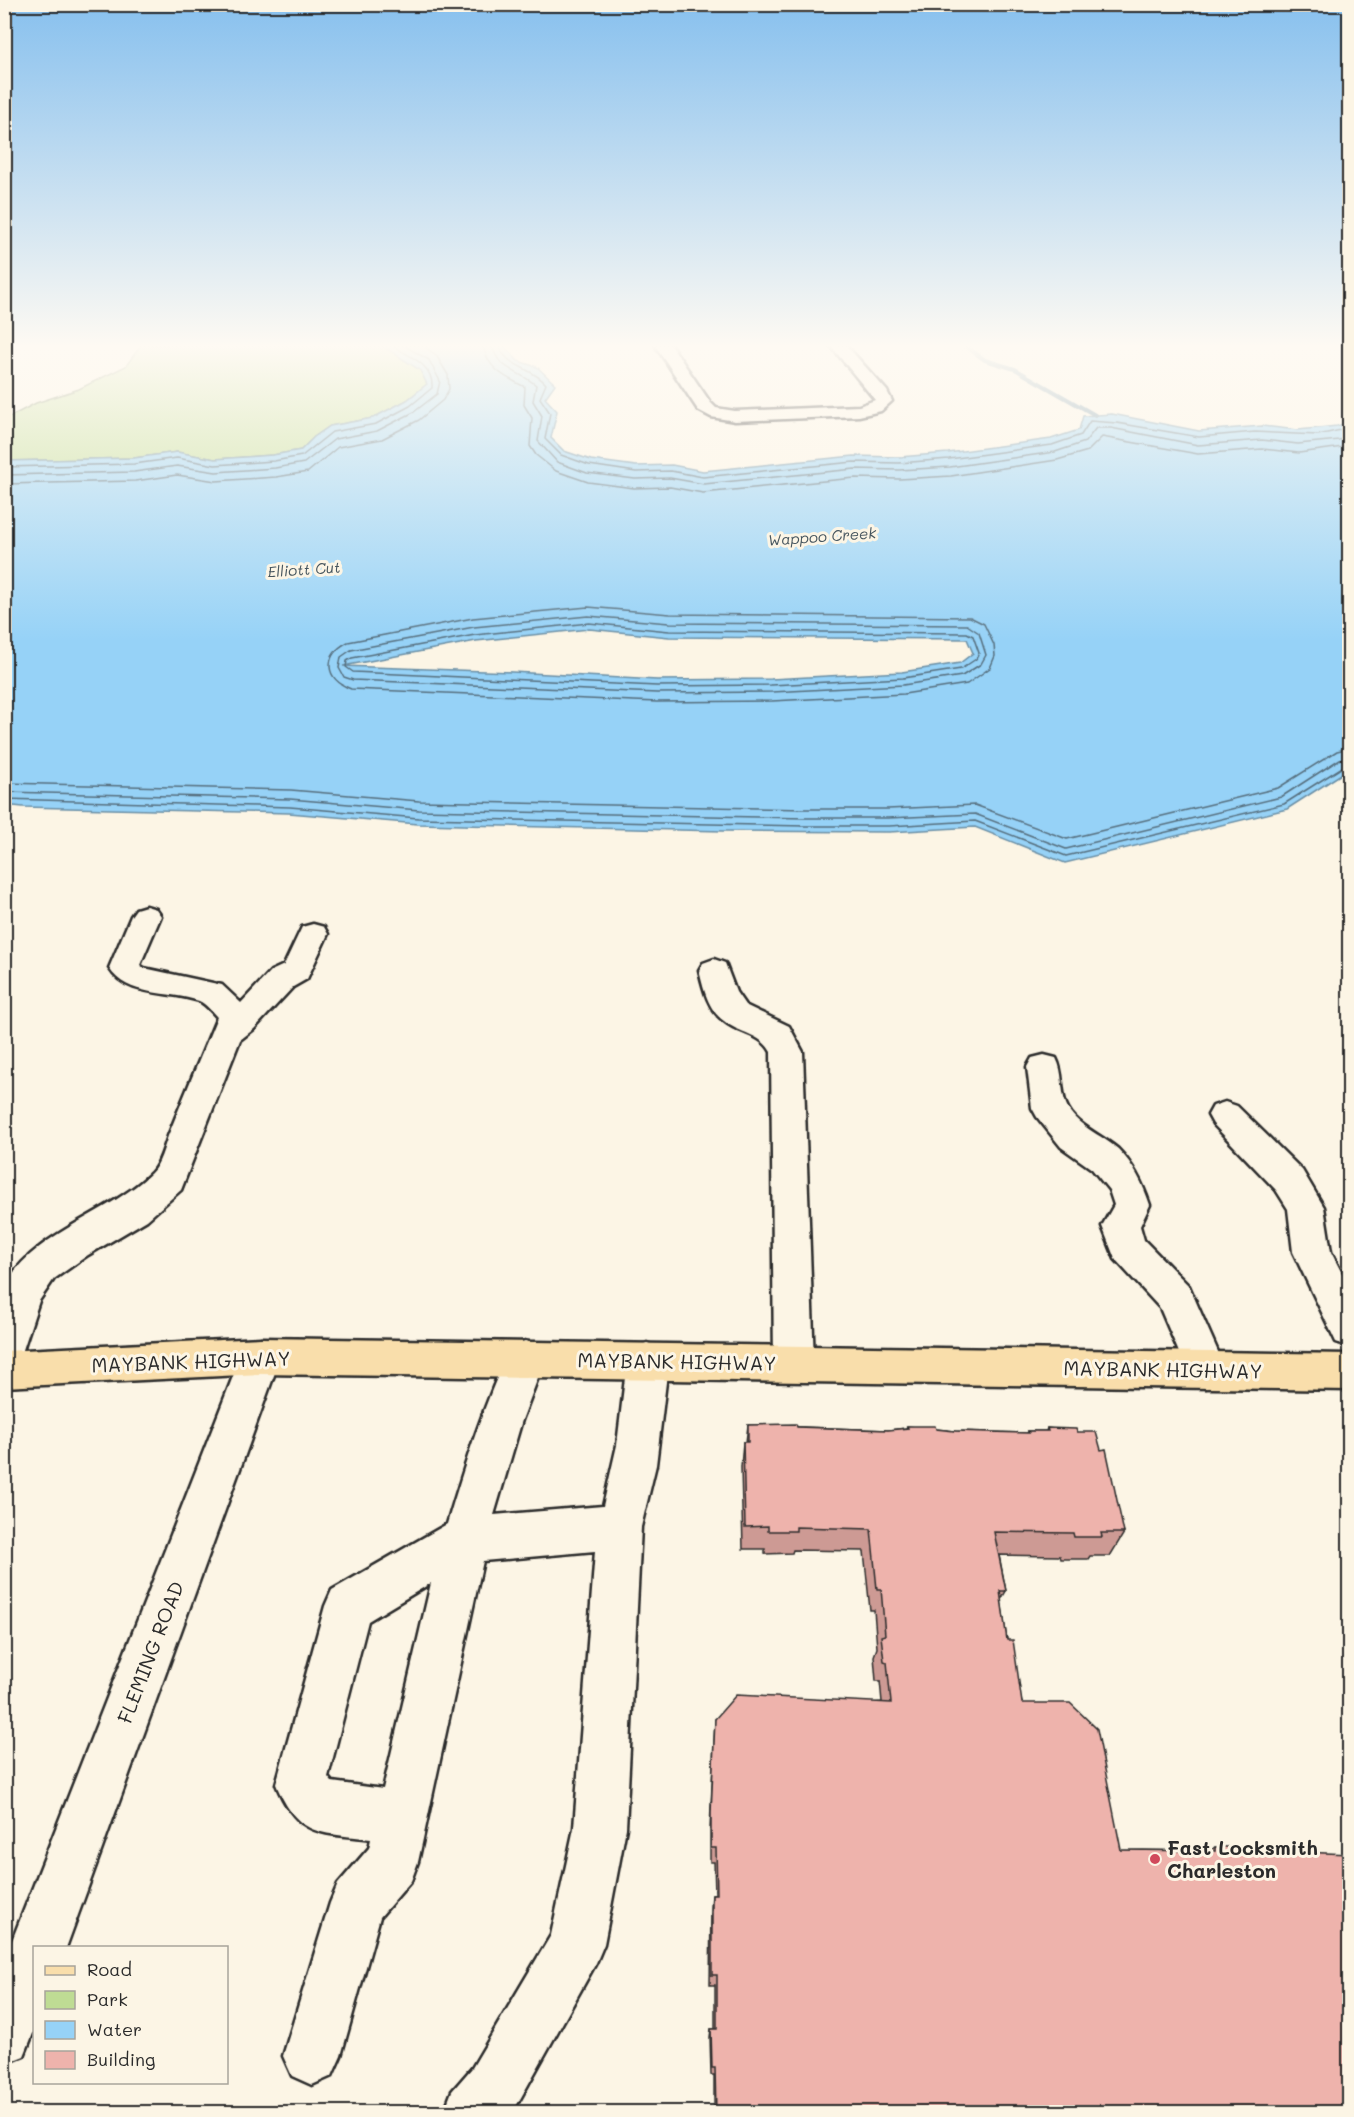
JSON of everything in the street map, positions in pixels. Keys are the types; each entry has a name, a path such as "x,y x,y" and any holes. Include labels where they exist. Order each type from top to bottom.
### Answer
{"main road":[{"name":"MAYBANK HIGHWAY","path":"4,1369 261,1356 1350,1372"}],"street":[{"path":"4,1352 21,1294 41,1268 75,1244 134,1209 168,1180 234,1014 211,993 134,977 124,968 146,916"},
{"path":"226,1034 243,1021 282,979 296,972 313,934"},
{"path":"714,970 721,995 734,1013 778,1034 787,1052 794,1364"},
{"path":"1044,1067 1050,1108 1073,1137 1105,1159 1125,1184 1131,1205 1121,1226 1128,1248 1174,1298 1206,1370"},
{"path":"1225,1115 1289,1180 1306,1207 1312,1252 1350,1330"},
{"name":"FLEMING ROAD","path":"38,1946 261,1356"},
{"path":"312,2056 357,1903 392,1863 463,1540 503,1411 525,1359"},
{"path":"473,2112 493,2089 578,1944 600,1828 619,1527 633,1481 644,1410 647,1361"},
{"path":"403,1817 319,1806 302,1784 348,1606 463,1540 619,1527"},
{"path":"4,2036 33,1959"}],"green space":[{"path":"5,444 307,444 301,450 273,455 215,459 177,452 134,458 5,461"}],"water":[{"path":"307,444 557,444 564,451 591,460 636,466 672,465 703,471 854,456 899,457 948,453 1016,444 1349,444 1349,769 1287,809 1065,863 975,827 889,832 723,831 418,824 289,813 5,805 5,461 134,458 177,452 215,459 273,455 301,450","holes":["589,629 669,637 967,639 973,653 960,663 902,672 771,679 657,680 343,666 476,641"]}],"building":[{"path":"796,1424 797,1427 888,1430 908,1428 907,1426 935,1426 936,1429 955,1431 1029,1433 1028,1431 1048,1431 1047,1428 1096,1432 1101,1450 1106,1449 1124,1533 1101,1533 1102,1537 1074,1537 1073,1533 994,1532 1006,1591 1000,1591 1007,1640 1013,1640 1022,1703 1070,1703 1097,1729 1121,1850 1215,1851 1215,1847 1273,1847 1275,1851 1350,1854 1350,2112 716,2112 711,2029 717,2029 717,1975 712,1975 712,1894 717,1894 716,1848 711,1848 715,1719 736,1695 891,1703 887,1662 884,1661 881,1636 885,1635 881,1589 877,1589 871,1529 796,1527 796,1531 768,1531 768,1526 745,1527 743,1442 748,1442 748,1425"}],"place":[{"name":"Fast Locksmith Charleston","path":"1155,1859"}],"water label":[{"name":"Wappoo Creek","path":"822,536"},
{"name":"Elliott Cut","path":"304,569"}]}
